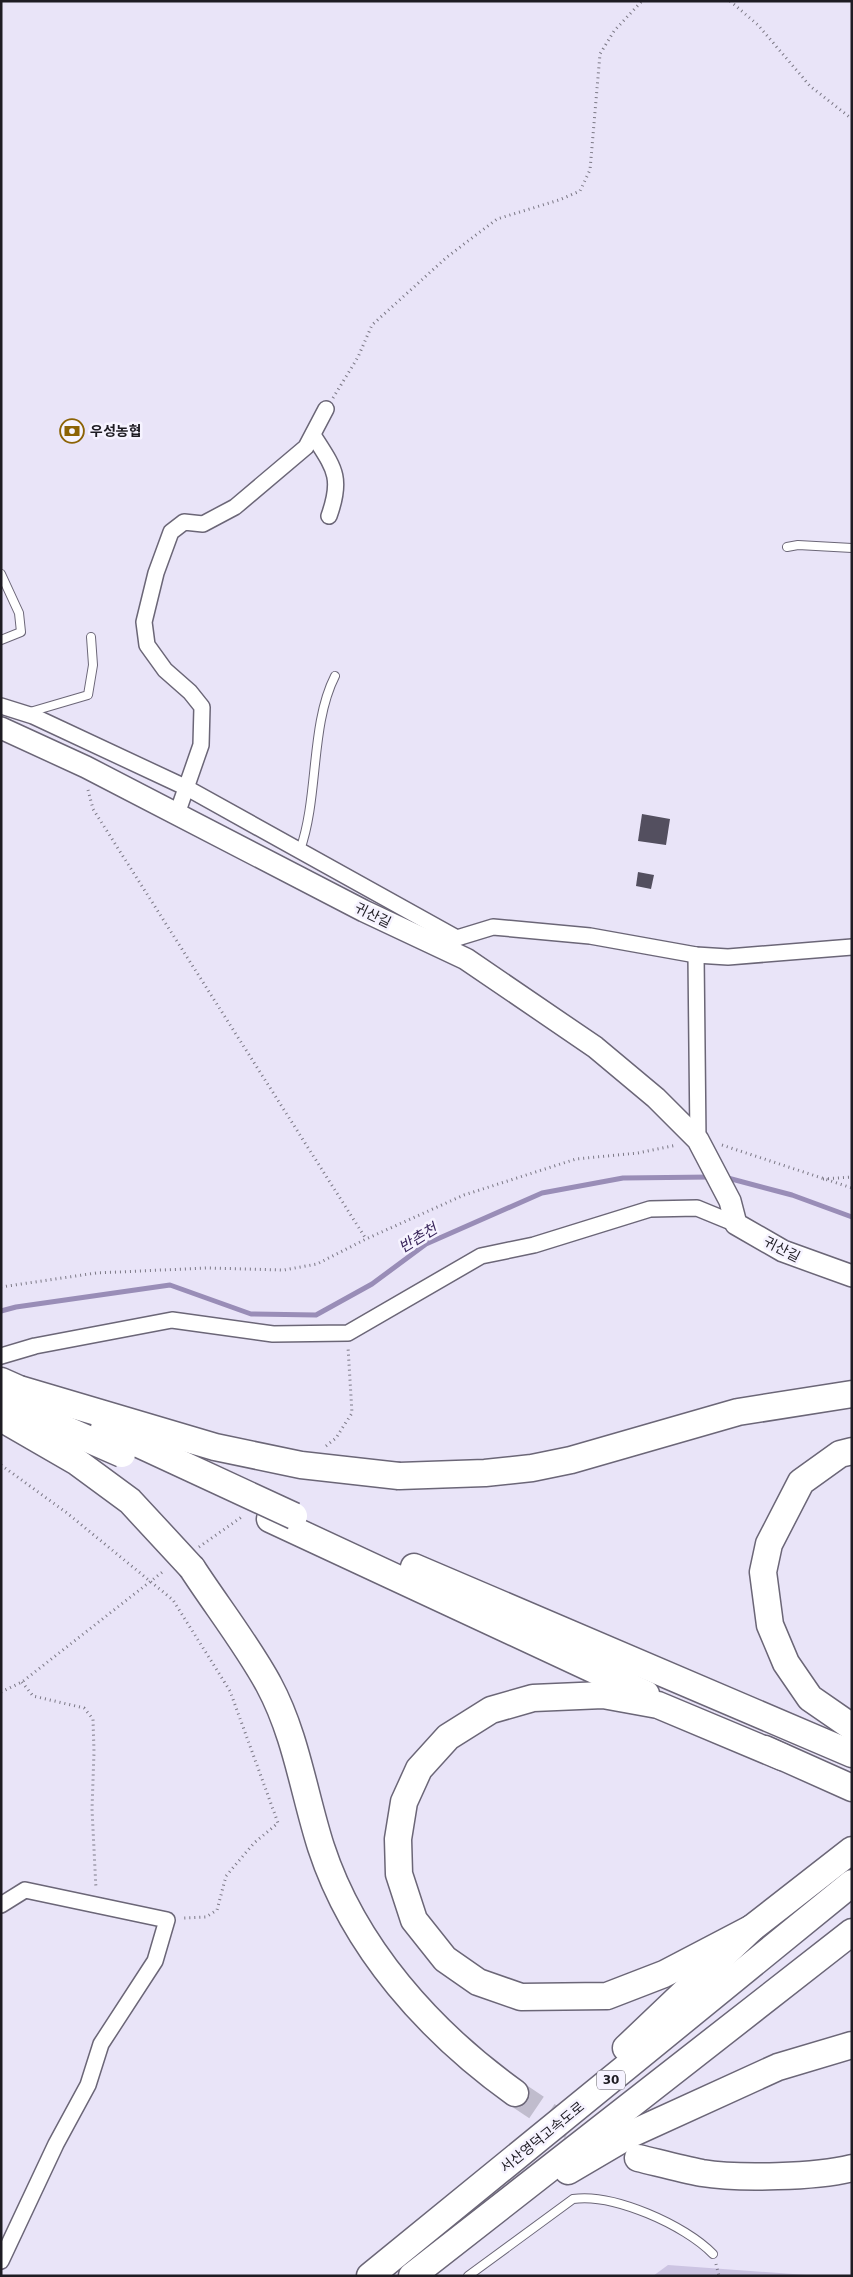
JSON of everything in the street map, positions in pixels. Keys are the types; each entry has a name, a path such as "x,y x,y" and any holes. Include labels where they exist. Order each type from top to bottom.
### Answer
{"highway":[{"path":"7,1390 215,1447 301,1465 399,1476 532,1468 571,1460 738,1412 852,1394"},
{"path":"7,1390 782,1757 852,1788"},
{"path":"1,1418 77,1462 130,1501 187,1561 269,1685 289,1735 321,1848 337,1888 361,1934 396,1983 449,2041 515,2093"},
{"path":"852,1451 840,1454 801,1482 769,1544 762,1572 770,1625 786,1663 810,1698 852,1727"},
{"path":"271,1515 852,1754"},
{"path":"752,1928 664,1974 607,1996 521,1997 478,1982 445,1959 414,1920 399,1874 398,1839 404,1802 419,1769 448,1737 491,1710 533,1698 602,1695 658,1706 782,1757"},
{"path":"470,2196 752,1928 846,1854"},
{"name":"서산영덕고속도로","path":"370,2276 852,1883"},
{"name":"서산영덕고속도로","path":"412,2276 852,1932"},
{"path":"440,2254 556,2178 631,2134 778,2067 852,2045"},
{"path":"638,2158 704,2173 770,2176 840,2171 852,2168"}],"street":[{"path":"177,814 201,744 202,707 190,692 165,670 147,645 144,622 156,573 171,532 184,522 203,524 235,507 306,448 326,409"},
{"path":"312,436 336,475 336,497 329,516"},
{"path":"1,706 25,714 187,788 300,850 452,944 493,928 520,928 590,936 696,955 728,957 852,947"},
{"name":"귀산길","path":"1,728 86,767 364,911 452,944 466,959 595,1047 656,1098 702,1148 730,1202 736,1224 783,1251 852,1276"},
{"path":"696,955 702,1148"},
{"path":"1,1356 35,1346 172,1320 273,1334 348,1333 481,1256 534,1245 650,1209 697,1208 736,1224"},
{"path":"1,1905 25,1890 167,1920 155,1961 101,2044 88,2085 56,2144 1,2260"}],"lane":[{"path":"787,547 798,545 852,548"},
{"path":"1,574 19,613 21,632 1,640"},
{"path":"25,714 88,695 92,665 91,637"},
{"path":"300,850 308,827 319,742 329,689 336,676"},
{"path":"468,2276 573,2199 584,2197 610,2200 664,2221 700,2241 713,2254"}],"path":[{"path":"326,409 358,357 372,325 447,257 497,219 559,200 580,191 590,170 600,54 614,31 642,1"},
{"path":"730,1 758,25 810,86 852,120"},
{"path":"86,767 88,796 93,809 366,1239"},
{"path":"1,1287 96,1273 207,1268 284,1270 317,1264 366,1239 464,1195 576,1159 728,1146 820,1179 852,1188"},
{"path":"820,1179 852,1177"},
{"path":"322,1450 336,1438 352,1413 348,1364 348,1333"},
{"path":"1,1465 67,1513 173,1600 230,1692 278,1823 254,1843 226,1876 217,1910 206,1916 167,1920"},
{"path":"1,1692 22,1682 150,1580 187,1561 228,1529 271,1515"},
{"path":"22,1682 33,1696 84,1708 92,1719 94,1752 92,1809 96,1904"}],"shaded area":[{"path":"668,2265 820,2276 653,2276"}],"building":[{"path":"642,814 670,819 666,845 638,841"},
{"path":"638,872 654,875 651,889 636,886"}],"waterway":[{"name":"반촌천","path":"1,1311 16,1307 170,1285 251,1314 316,1315 372,1284 426,1244 542,1193 623,1178 711,1177"},
{"name":"반촌천","path":"724,1177 792,1195 852,1217"}],"tunnel":[{"path":"515,2093 549,2116 610,2145"}],"place":[{"name":"우성농협","path":"72,431"}]}
